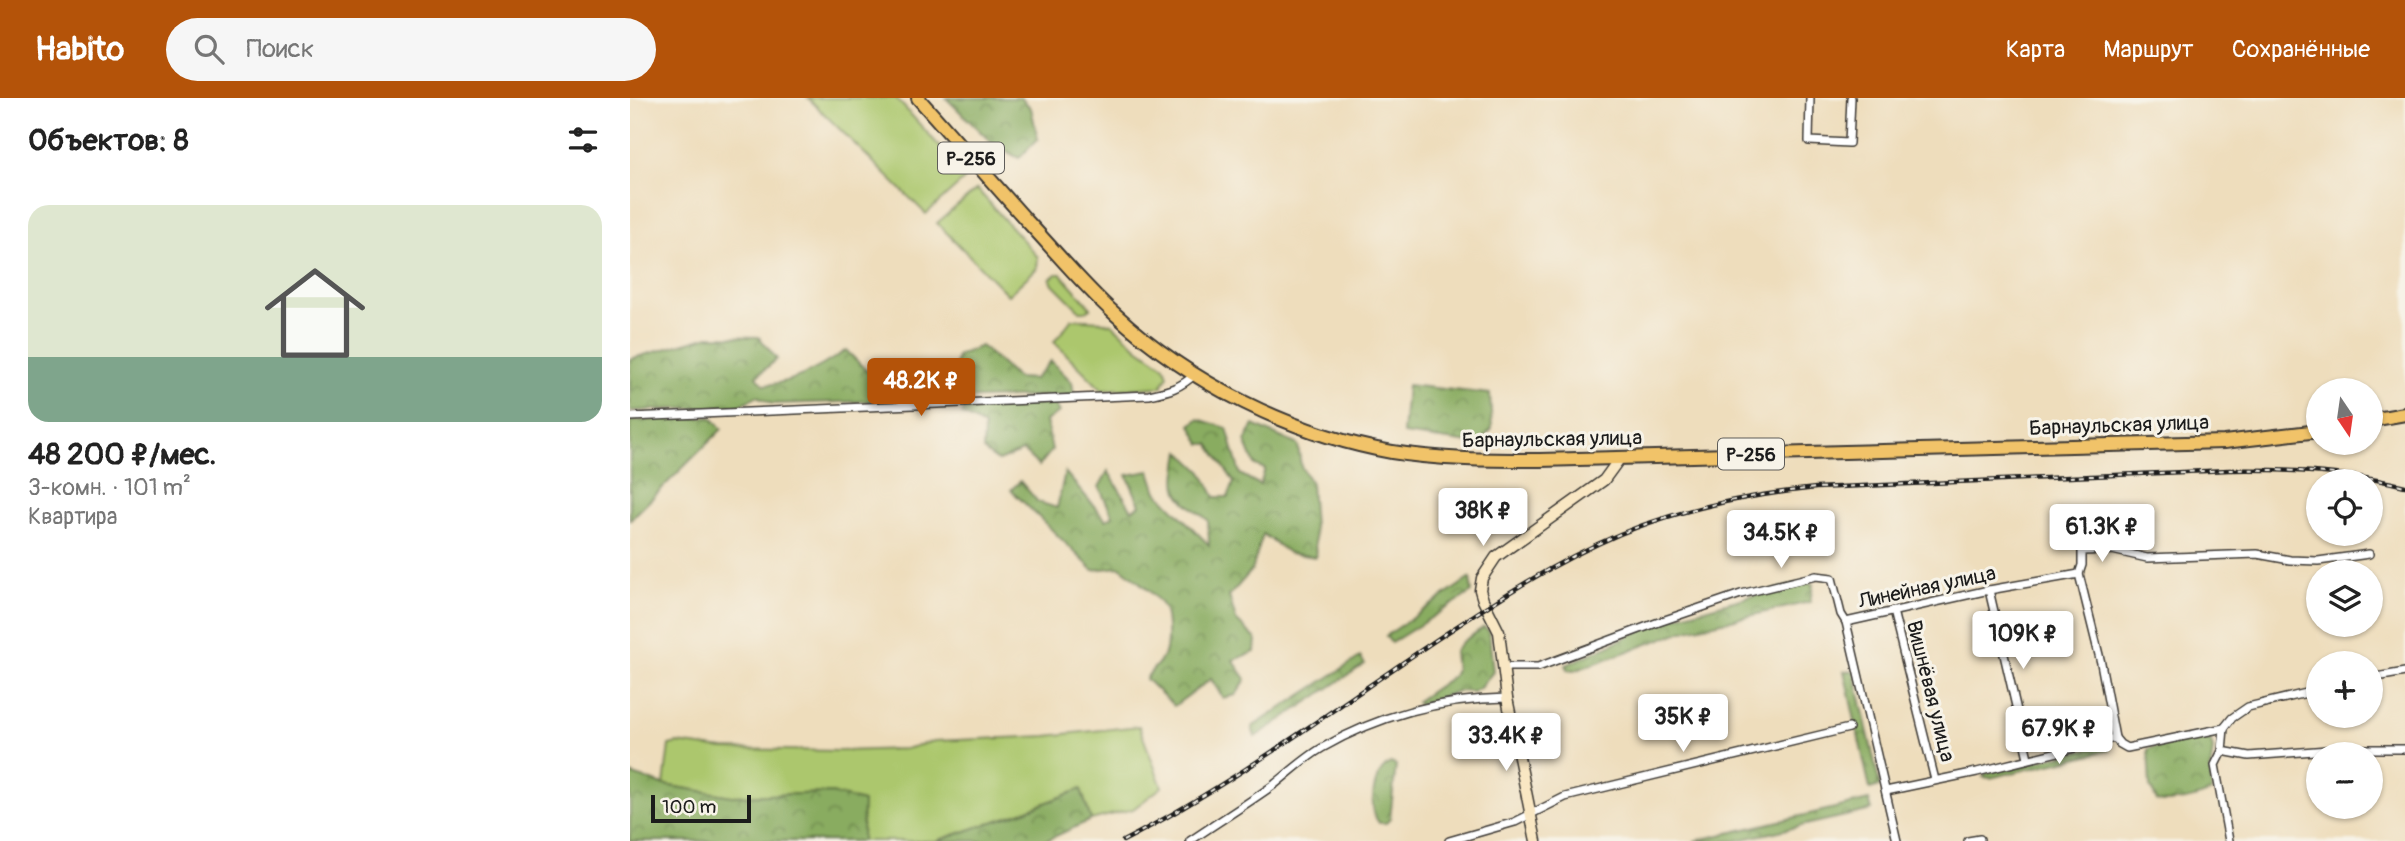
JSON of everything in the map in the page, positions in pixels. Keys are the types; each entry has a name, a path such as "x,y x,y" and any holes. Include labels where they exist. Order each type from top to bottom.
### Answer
{"highway":[{"name":"Барнаульская улица","path":"918,98 1098,298 1157,349 1241,400 1287,421 1390,452 1456,459 1620,458 2224,442 2306,433"},
{"path":"2384,418 2405,414"}],"street":[{"path":"1810,98 1809,141 1849,143 1851,98"},
{"path":"630,416 1149,395 1170,391 1185,384 1195,374"},
{"path":"1536,841 1507,698 1499,632 1483,600 1480,590 1482,578 1496,557 1604,480 1620,458"},
{"path":"2224,728 2127,748 2115,738 2101,663 2079,574 2082,551 2112,551 2147,558 2257,554 2290,560 2318,561 2369,554"},
{"name":"Линейная улица","path":"1846,622 1989,590 2079,574"},
{"path":"1503,667 1538,667 1741,594 1816,576 1832,578 1841,614 1846,622 1898,841"},
{"path":"1989,590 2028,758"},
{"name":"Вишнёвая улица","path":"1894,611 1935,780"},
{"path":"2383,676 2405,672"},
{"path":"2229,841 2215,765 2222,751 2224,728 2232,718 2248,707 2306,693"},
{"path":"1190,841 1251,801 1319,750 1353,731 1423,708 1468,699 1507,698"},
{"path":"1449,841 1496,828 1565,797 1849,727"},
{"path":"1886,792 2115,738"},
{"path":"2222,751 2249,756 2341,749 2405,749"},
{"path":"1968,841 1980,839"}],"green space":[{"path":"808,98 896,98 967,177 926,214"},
{"path":"946,98 1021,98 1031,108 1038,139 1019,158 995,146"},
{"path":"977,189 1038,257 1037,268 1008,295 937,223"},
{"path":"1061,274 1091,308 1080,311 1053,284 1050,279"},
{"path":"1072,319 1112,324 1138,348 1164,366 1168,375 1161,387 1102,390 1054,342"},
{"path":"709,336 759,337 777,359 757,376 764,385 807,373 846,350 887,391 911,400 772,404 757,396 739,406 630,411 630,359"},
{"path":"981,346 1017,378 1034,379 1051,361 1072,382 1074,395 951,399 957,356"},
{"path":"1407,385 1490,394 1492,429 1477,444 1403,434"},
{"path":"1054,403 1059,412 1046,421 1052,450 1039,466 1023,451 998,461 983,450 984,426 962,414 966,405"},
{"path":"711,417 722,429 630,520 630,421"},
{"path":"1198,419 1227,428 1240,474 1260,485 1265,469 1255,465 1245,441 1254,425 1298,445 1301,466 1311,483 1316,557 1289,553 1263,534 1252,570 1229,596 1236,620 1256,639 1255,652 1233,660 1246,679 1236,695 1223,698 1211,679 1174,706 1146,679 1164,656 1166,649 1166,618 1161,604 1120,567 1093,570 1011,490 1020,481 1038,502 1057,508 1065,472 1106,520 1113,516 1099,487 1108,471 1132,510 1140,505 1127,475 1150,471 1157,492 1209,545 1208,520 1187,504 1178,492 1176,476 1180,451 1202,472 1215,497 1228,497 1234,482 1209,444 1201,444 1191,425"},
{"path":"1470,578 1472,592 1391,643 1386,636"},
{"path":"1803,582 1813,584 1810,602 1683,631 1574,671 1567,670 1566,665 1664,620"},
{"path":"1484,627 1489,631 1493,672 1480,688 1473,692 1458,691 1418,705 1417,701 1453,676 1456,670 1454,652 1461,643"},
{"path":"1360,657 1365,664 1255,737 1252,727"},
{"path":"1844,671 1854,671 1880,786 1870,789"},
{"path":"1139,726 1162,787 1133,809 1091,820 1081,789 936,841 862,841 862,802 832,793 732,796 664,785 669,745 677,743 724,749 905,749 934,741 1046,736"},
{"path":"2192,738 2210,739 2213,749 2210,771 2212,791 2185,800 2157,801 2150,787 2148,749"},
{"path":"2106,745 2110,750 1990,778 1983,777 1986,773"},
{"path":"1390,763 1396,765 1390,819 1386,823 1379,823 1373,809 1374,791 1379,774"},
{"path":"630,774 664,785 732,796 832,793 863,802 862,841 630,841"},
{"path":"1081,789 1091,820 1045,841 936,841 1025,811"},
{"path":"1869,800 1872,810 1735,841 1694,841"}],"railway":[{"path":"1123,841 1243,771 1525,583 1620,534 1692,510 1766,494 1816,488 2229,470 2317,472 2405,486"}]}
